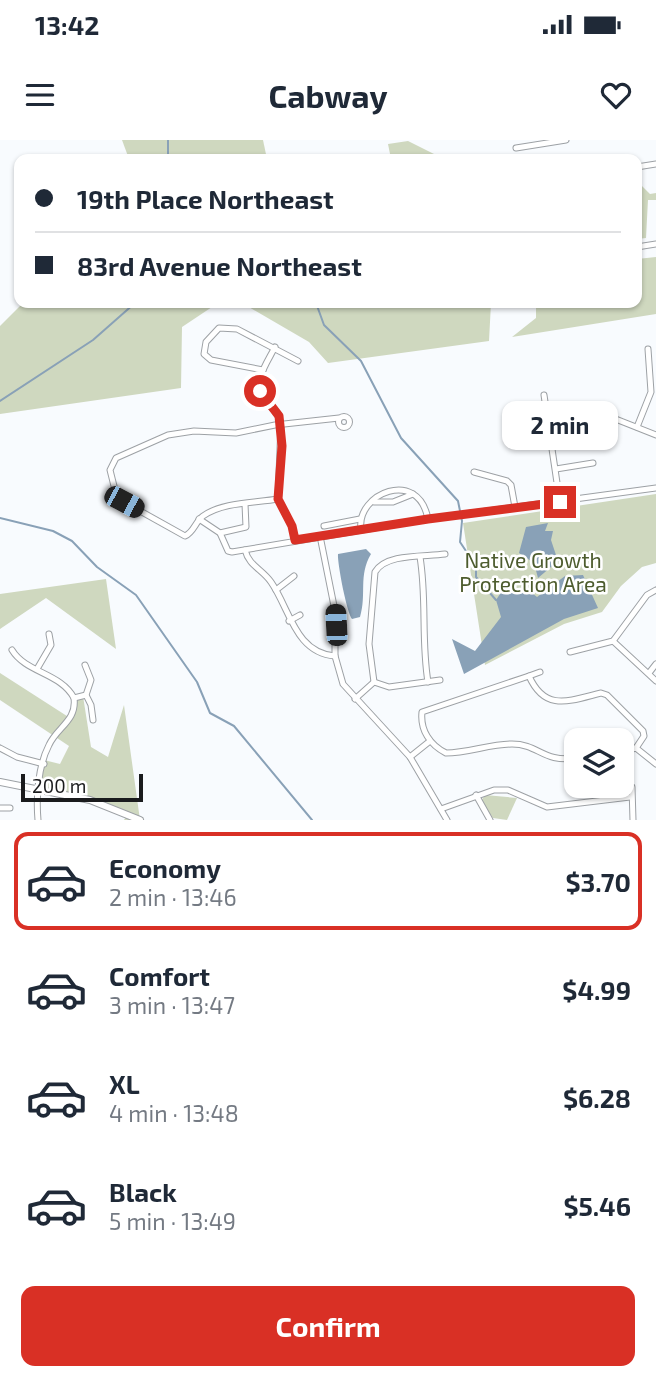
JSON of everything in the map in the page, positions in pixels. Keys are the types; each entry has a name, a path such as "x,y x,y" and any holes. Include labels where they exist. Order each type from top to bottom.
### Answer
{"main road":[{"path":"0,782 90,800 140,820"}],"street":[{"path":"516,148 566,140"},
{"path":"264,370 211,360 204,354 209,336 225,327 237,329 298,361"},
{"path":"275,347 264,370 260,391 279,416 281,424 279,503 292,526 295,540"},
{"path":"637,427 650,392 648,349"},
{"path":"544,395 560,502"},
{"path":"549,421 600,415 656,435"},
{"path":"279,503 224,507 199,519 189,536 180,535 124,502 112,486 110,470 116,458 168,435 194,431 243,433 281,424 339,418"},
{"path":"556,469 593,463"},
{"path":"474,472 507,481 511,485 515,507"},
{"path":"199,519 220,533 228,551 245,550 361,529 656,488"},
{"path":"324,526 360,519 374,502 394,489 405,489 421,500 428,519"},
{"path":"374,502 393,502 414,494"},
{"path":"220,533 246,527 244,504"},
{"path":"360,519 361,529"},
{"path":"320,536 335,611 335,656 343,684 410,757 447,820"},
{"path":"245,550 248,561 276,590 289,621 322,655 335,656"},
{"path":"374,682 369,644 373,577 378,567 395,560 445,554"},
{"path":"420,557 424,586 423,643 429,682"},
{"path":"276,590 294,576"},
{"path":"570,652 613,641 647,595 656,590"},
{"path":"289,621 300,615"},
{"path":"37,669 51,645 49,634"},
{"path":"613,641 656,681"},
{"path":"12,650 19,659 64,685 74,698 70,719 50,742 38,790 38,820"},
{"path":"649,673 656,664"},
{"path":"85,665 91,680 86,695 91,705 93,720"},
{"path":"540,672 422,712 424,729 430,741 446,753 510,744 528,747 558,761 564,760"},
{"path":"529,676 538,694 552,701 601,693 607,695 643,731 644,736 636,748 656,764"},
{"path":"374,682 389,687 440,680"},
{"path":"355,699 374,682"},
{"path":"74,698 86,695"},
{"path":"410,757 430,741"},
{"path":"0,748 17,757 44,764"},
{"path":"441,809 475,795 508,790 547,807 623,798"},
{"path":"475,795 489,820"},
{"path":"630,798 633,820"},
{"path":"0,808 10,808"}],"green space":[{"path":"122,140 263,140 266,154 127,154"},
{"path":"408,141 434,154 390,154 388,144"},
{"path":"642,186 650,194 656,193 656,200 648,200 646,238 642,238"},
{"path":"656,257 656,314 512,337 536,318 536,308 642,308 642,258"},
{"path":"18,308 210,308 182,327 181,388 0,414 0,326"},
{"path":"251,308 491,308 489,341 328,363 309,342"},
{"name":"Native Growth Protection Area","path":"656,494 656,563 642,567 621,586 602,612 564,624 485,665 463,523"},
{"path":"106,579 116,649 46,598 0,629 0,594"},
{"path":"0,673 70,718 74,698 83,696 91,747 108,757 124,705 140,820 124,820 127,815 104,805 38,790 44,760 60,764 69,746 0,700"},
{"path":"485,795 517,798 507,820 493,818 481,801"}],"water":[{"path":"548,523 545,531 553,531 551,540 558,561 538,578 534,563 519,553 526,527"},
{"path":"366,549 371,554 365,570 362,609 360,617 352,619 343,588 338,554"},
{"path":"583,575 598,608 564,619 464,674 452,639 475,651 501,617 496,600 502,591 527,589 537,597 565,576"}],"waterway":[{"path":"168,140 168,154"},
{"path":"0,401 93,340 129,308"},
{"path":"318,308 324,325 361,361 401,438 458,501 462,521 460,542 476,566 476,577 496,600"},
{"path":"0,518 53,531 72,541 97,567 136,595 197,682 210,713 234,726 312,820"}],"route":[{"path":"260,391 279,416 281,424 278,499 292,526 295,540 560,502"}]}
